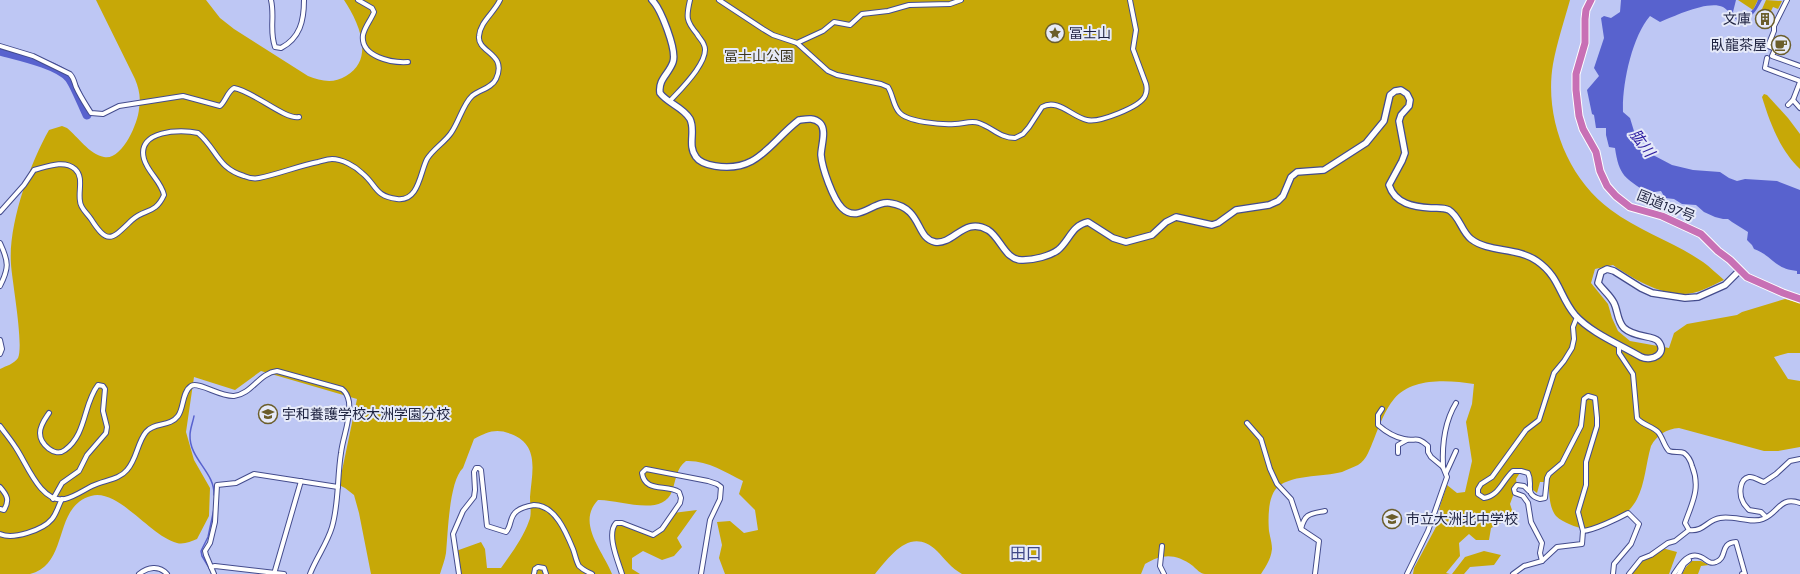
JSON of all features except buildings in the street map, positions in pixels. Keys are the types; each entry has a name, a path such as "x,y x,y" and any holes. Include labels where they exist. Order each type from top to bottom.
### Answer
{"highway":[{"name":"国道197号","path":"1591,0 1586,10 1585,43 1576,74 1578,116 1583,129 1596,152 1600,171 1607,186 1616,196 1630,207 1662,216 1701,234 1739,271 1765,285 1800,298"}],"street":[{"path":"271,0 271,37 275,47 281,48 294,39 300,30 303,18 304,0"},
{"path":"358,0 372,8 374,12 364,34 363,40 365,46 374,55 382,59 408,62"},
{"path":"0,212 24,185 34,170 55,164 62,165 74,168 80,175 80,204 95,226 103,235 111,237 117,235 133,219 156,207 164,195 145,161 144,157 147,144 152,138 160,133 180,131 198,133 203,137 217,157 232,173 254,179 332,159 342,161 359,170 380,195 404,199 416,189 427,160 451,133 471,96 492,85 496,80 500,69 498,62 480,42 479,37 481,27 497,8 500,0"},
{"path":"652,0 657,5 674,50 672,65 661,81 659,88 662,97 670,101 689,118 692,125 691,149 697,158 707,165 721,167 734,167 748,164 757,159 799,120 814,119 820,123 823,130 821,146 823,165 837,203 844,210 854,213 864,213 882,203 889,202 899,205 908,210 915,217 923,235 929,240 936,242 944,241 969,226 977,226 996,236 1008,254 1015,259 1023,260 1052,254 1059,249 1076,227 1081,223 1088,222 1094,224 1113,238 1126,242 1152,235 1166,222 1176,218 1212,225 1218,223 1236,210 1270,205 1278,201 1283,196 1291,177 1297,172 1324,170 1366,143 1384,121 1390,95 1395,91 1402,90 1407,94 1410,100 1409,106 1401,115 1399,121 1405,153 1402,162 1391,179 1389,185 1396,198 1409,205 1447,209 1458,218 1465,232 1477,243 1528,255 1552,275 1570,308 1577,317 1588,326 1648,360 1654,359 1659,354 1660,347 1658,341 1653,338 1632,334 1619,322 1614,304 1598,283 1601,272 1607,269 1614,271 1652,293 1685,298 1698,297 1725,285 1739,271"},
{"path":"670,101 703,61 706,52 704,44 688,23 687,14 690,0"},
{"path":"719,0 773,35 797,43 828,71 837,75 881,84 888,87 896,109 902,115 912,119 946,124 967,122 979,123 1000,135 1015,138 1023,134 1042,107 1047,105 1053,104 1077,117 1089,121 1100,120 1128,109 1142,101 1147,89 1133,50 1136,30 1130,0"},
{"path":"797,43 823,31 834,22 850,25 862,14 888,11 909,5 950,4 960,0"},
{"path":"1787,0 1774,26 1774,31 1768,46 1775,49 1772,56 1800,66"},
{"path":"0,46 34,56 70,74 73,77 76,87 84,102 91,113 94,114 103,114 119,106 183,96 220,106 230,90 234,88 240,89 263,100 286,115 294,118 299,116"},
{"path":"1767,58 1765,68 1800,82 1793,100 1788,105"},
{"path":"1793,100 1800,108"},
{"path":"0,243 6,257 7,268 5,278 0,286"},
{"path":"1529,490 1530,479 1528,473 1513,471 1497,492 1490,497 1484,498 1478,494 1478,489 1481,484 1492,477 1526,430 1539,420 1554,373 1572,348 1574,339 1573,326 1577,317"},
{"path":"0,340 2,349 0,354"},
{"path":"1619,344 1619,353 1633,374 1637,418 1640,422 1659,433 1664,446 1669,451 1681,452 1686,455 1694,472 1697,482 1695,498 1685,523 1689,530"},
{"path":"0,426 16,447 39,487 46,495 53,499 66,499 103,480 119,477 126,471 136,455 145,433 149,429 167,424 178,417 190,386 196,384 215,393 234,396 244,392 264,375 277,371 342,389 346,393 349,402 347,430 341,451 338,487 332,526 310,574"},
{"path":"49,413 43,422 40,438 45,446 51,450 59,452 64,451 74,442 82,426 93,391 98,385 103,386 105,389 103,411 107,427 106,433 87,455 79,471 62,483 53,499"},
{"path":"1513,574 1524,566 1542,561 1557,547 1582,544 1583,531 1578,512 1586,485 1586,462 1597,426 1595,398 1592,397 1588,396 1584,398 1581,426 1562,463 1546,478 1545,498 1535,498 1524,486 1517,485 1514,489 1515,493 1523,496 1528,503 1530,522 1542,543 1540,553 1542,561"},
{"path":"1446,473 1444,467 1446,427 1449,415 1456,403"},
{"path":"1382,409 1378,416 1378,425 1394,436 1407,440"},
{"path":"1247,423 1261,440 1270,469 1277,484 1291,498 1301,529 1319,541 1315,574"},
{"path":"1398,453 1398,445 1407,440 1413,438 1422,440 1428,446 1428,452 1431,457 1444,467"},
{"path":"1407,574 1435,516 1445,485 1446,473 1456,451"},
{"path":"1766,517 1761,512 1749,510 1742,502 1740,494 1743,481 1751,477 1764,482 1776,474 1790,461 1800,459"},
{"path":"459,574 453,534 463,511 474,497 474,472 476,468 481,470 487,526 506,532 509,529 512,516 519,509 536,505 548,508 557,518 572,547 579,566 592,574"},
{"path":"622,574 612,540 611,531 613,526 616,523 622,523 653,535 662,529 680,503 681,498 679,492 673,488 648,485 643,480 642,473 646,469 708,481 721,487 720,499 710,520 701,574"},
{"path":"214,574 206,550 210,543 215,522 217,485 236,483 254,474 338,487"},
{"path":"274,573 301,481"},
{"path":"0,487 7,495 8,504 4,510 0,509"},
{"path":"0,534 11,536 38,529 47,524 58,510 62,499"},
{"path":"1629,574 1641,559 1651,555 1668,543 1675,541 1689,530 1701,529 1714,520 1721,518 1740,517 1754,521 1766,517 1782,503 1787,501 1800,503"},
{"path":"1301,529 1304,520 1310,514 1325,511"},
{"path":"1583,531 1595,529 1601,524 1628,513 1639,524 1637,534 1632,544 1614,564 1613,574"},
{"path":"1674,574 1681,562 1689,557 1696,556 1715,563 1720,559 1727,544 1730,542 1736,542 1745,574 1742,574"},
{"path":"1162,546 1160,566 1164,574"},
{"path":"1679,574 1684,564 1696,556"},
{"path":"211,567 214,566 284,574"},
{"path":"534,574 535,569 538,567 544,568 546,574"},
{"path":"139,574 150,569 158,568 163,569 167,574"}],"green space":[{"name":"冨士山公園","path":"96,0 206,0 220,18 234,29 308,76 332,81 341,79 355,69 360,60 362,50 362,40 359,29 344,0 1570,0 1553,64 1551,84 1552,105 1556,125 1562,145 1571,164 1582,181 1596,197 1611,210 1633,224 1692,255 1706,264 1724,280 1694,293 1674,294 1646,285 1613,265 1595,269 1591,283 1608,304 1618,331 1630,341 1669,348 1674,333 1687,324 1737,315 1742,312 1785,299 1800,303 1800,353 1788,353 1774,357 1788,379 1800,381 1800,447 1778,451 1764,451 1679,428 1666,431 1656,439 1651,446 1642,487 1637,499 1631,507 1616,521 1598,528 1588,529 1569,524 1561,520 1553,512 1550,502 1549,475 1546,482 1540,482 1537,493 1533,490 1528,473 1521,471 1516,479 1517,485 1510,504 1514,516 1512,520 1503,522 1491,528 1489,540 1476,540 1469,534 1459,543 1460,556 1446,573 1450,574 1413,574 1414,568 1436,527 1440,506 1447,485 1457,493 1465,492 1472,461 1466,422 1472,404 1474,384 1442,381 1431,382 1411,387 1394,399 1382,418 1368,454 1361,463 1334,474 1306,477 1288,481 1275,490 1271,499 1269,515 1269,531 1272,547 1271,556 1261,574 1203,574 1186,562 1169,556 1157,558 1145,564 1141,574 962,574 951,566 928,544 919,541 910,542 902,546 875,574 725,574 719,558 722,545 717,522 730,521 744,533 758,530 755,510 739,494 743,481 723,470 701,462 686,461 678,471 672,491 667,499 659,504 639,505 598,500 592,509 590,527 593,537 612,574 459,574 456,551 481,542 485,549 487,568 501,568 520,540 530,519 530,497 533,469 530,452 520,439 506,432 496,431 483,434 474,439 463,468 458,475 452,495 446,553 440,574 371,574 354,495 339,485 357,399 261,371 235,390 194,377 186,432 194,460 210,488 209,516 197,539 185,543 177,543 167,539 112,499 101,495 91,496 79,502 71,511 65,523 57,548 51,559 43,568 30,574 0,574 0,369 16,360 18,358 19,351 19,327 11,264 11,248 13,231 22,195 35,159 49,130 62,126 67,128 93,152 104,157 111,157 123,147 128,140 138,115 140,101 138,86"},
{"path":"1738,0 1758,0 1753,10"},
{"path":"1766,0 1782,1 1778,9 1773,7 1770,13 1768,12 1762,20 1758,18"},
{"path":"1764,94 1767,95 1788,118 1800,134 1800,169 1793,162 1776,136 1762,97"},
{"path":"697,510 677,538 682,547 674,556 662,560 643,551 632,558 632,569 640,574 622,574 612,540 616,523 656,534 673,513"},
{"path":"1662,548 1677,552 1669,574 1631,574 1642,561"},
{"path":"1484,551 1501,555 1494,565 1470,567 1464,574 1452,574 1465,557"},
{"path":"1692,561 1701,561 1709,565 1701,566 1698,574 1682,574"}],"shaded area":[{"path":"1621,0 1736,0 1733,12 1737,15 1745,15 1755,7 1758,0 1762,0 1750,17 1737,20 1725,8 1717,5 1700,7 1660,22 1650,16 1638,36 1629,61 1624,88 1623,112 1630,118 1637,141 1653,155 1672,165 1693,170 1720,172 1737,181 1745,179 1777,181 1800,190 1800,274 1797,274 1797,271 1783,268 1766,255 1754,249 1747,240 1748,232 1728,219 1715,217 1704,212 1696,205 1682,204 1674,199 1665,198 1661,191 1648,193 1629,180 1621,171 1615,148 1609,147 1606,128 1596,128 1587,90 1599,76 1594,68 1604,38 1601,18 1604,16 1611,18 1620,12"}],"waterway":[{"path":"0,51 37,61 63,73 71,81 87,115"},
{"path":"194,416 190,433 191,444 193,451 211,479 214,495"},
{"path":"211,571 202,556 201,551 208,537 214,509"}],"place":[{"name":"文庫","path":"1765,19"},
{"name":"冨士山","path":"1055,33"},
{"name":"臥龍茶屋","path":"1781,45"},
{"name":"宇和養護学校大洲学園分校","path":"268,414"},
{"name":"市立大洲北中学校","path":"1392,519"}],"district":[{"name":"田口","path":"1026,553"}],"water label":[{"name":"肱川","path":"1642,143"}]}
